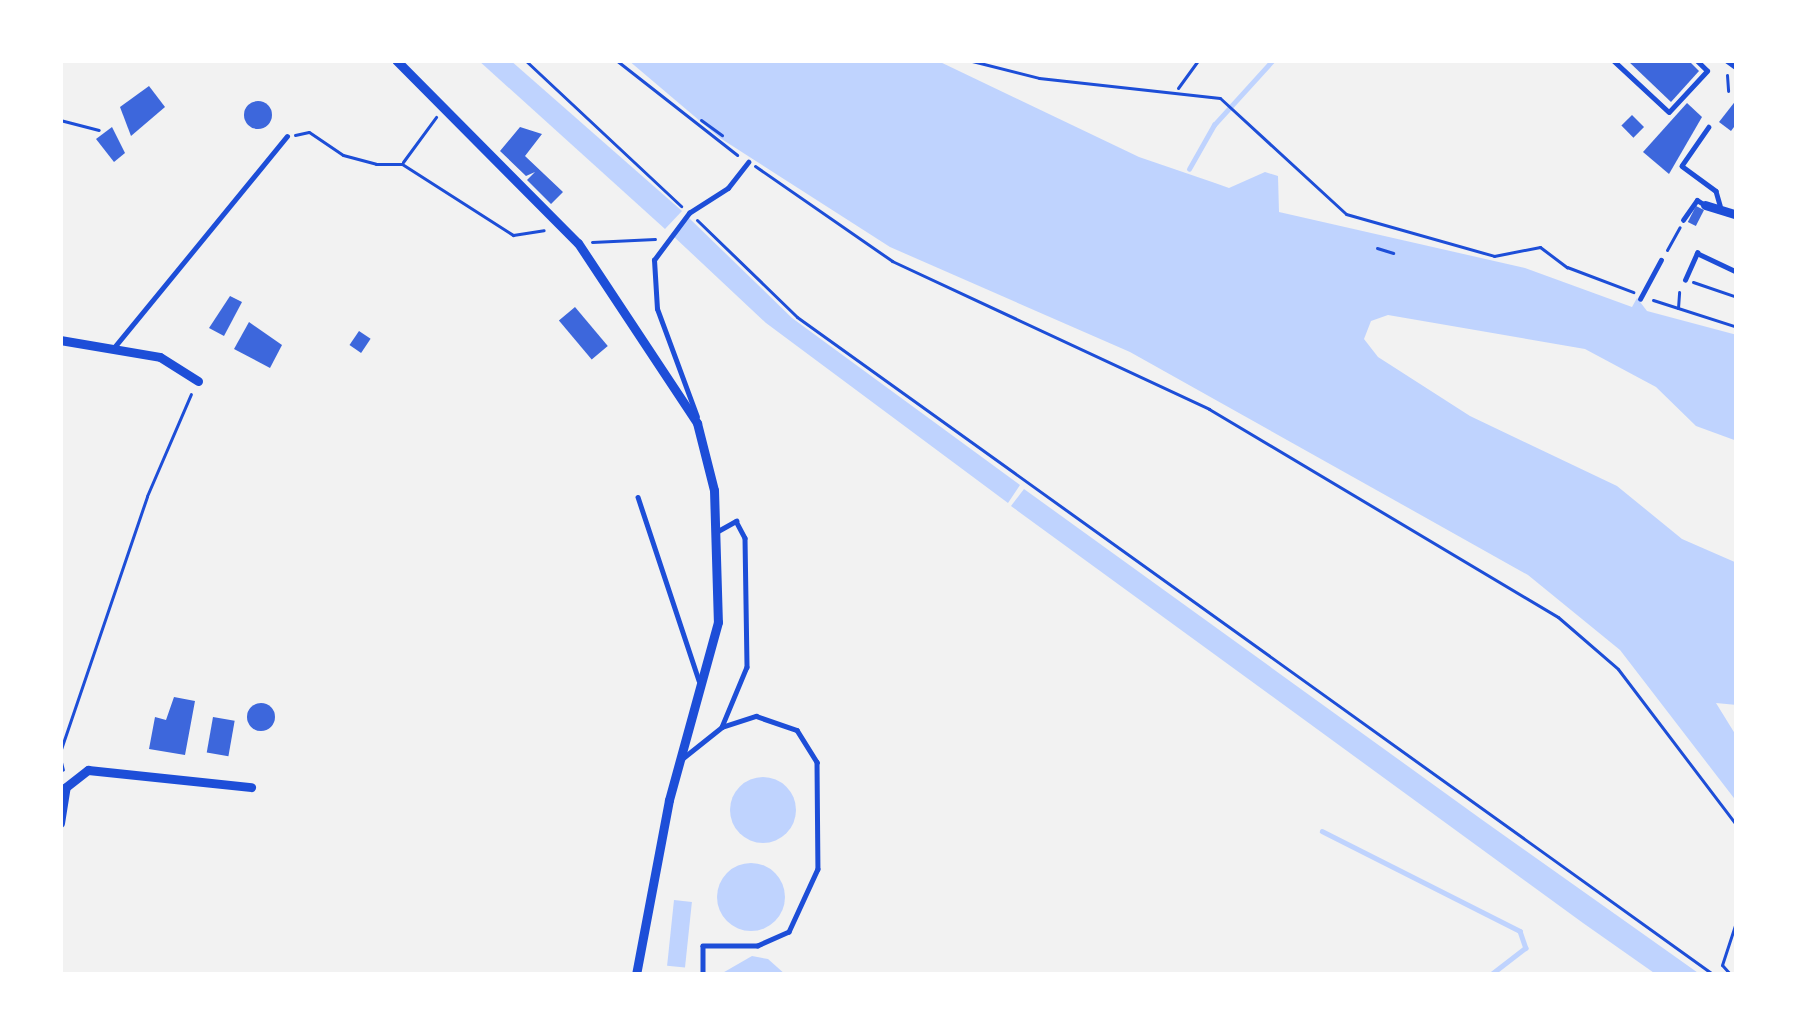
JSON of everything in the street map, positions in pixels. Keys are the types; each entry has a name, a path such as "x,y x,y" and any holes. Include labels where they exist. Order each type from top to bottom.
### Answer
{"street":[{"path":"396,60 578,243 697,423 716,532 718,622 682,759 635,975"},
{"path":"1701,203 1720,205 1737,215"},
{"path":"60,340 160,357 198,381"},
{"path":"60,823 75,777 101,767 251,787"}],"lane":[{"path":"1613,60 1669,112 1707,71 1696,60"},
{"path":"1727,64 1737,68"},
{"path":"1709,127 1682,166 1716,191 1720,205"},
{"path":"110,352 287,136"},
{"path":"697,423 693,392 653,292 664,239 689,213 728,188 748,162"},
{"path":"1683,220 1701,203"},
{"path":"1685,280 1697,253 1737,272"},
{"path":"1640,299 1661,260"},
{"path":"638,497 703,691"},
{"path":"716,532 736,521 745,538 747,667 722,727"},
{"path":"682,759 722,727 755,716 797,730 817,762 818,869 789,932 758,946 703,946 703,975"}],"path":[{"path":"525,60 816,331 1714,975"},
{"path":"616,60 704,135 892,261 1209,409 1558,617 1627,680 1737,826"},
{"path":"968,60 1057,81 1177,90 1238,110 1346,214 1494,256 1529,245 1549,250 1567,267"},
{"path":"1177,90 1198,60"},
{"path":"1469,60 1501,60"},
{"path":"1727,64 1728,91"},
{"path":"402,164 445,106"},
{"path":"701,120 722,135"},
{"path":"60,121 99,130"},
{"path":"704,135 711,127"},
{"path":"309,132 343,155 402,164 513,235 563,227"},
{"path":"1661,260 1683,220"},
{"path":"578,243 664,239"},
{"path":"1377,248 1390,252 1392,239"},
{"path":"1678,308 1685,280 1737,297"},
{"path":"75,777 60,755 147,496 198,381"},
{"path":"1731,975 1722,965 1737,919"}],"water":[{"path":"478,60 510,60 682,211 665,229"},
{"path":"628,60 936,60 1139,157 1229,188 1265,172 1278,176 1279,212 1525,268 1632,307 1637,298 1647,311 1737,335 1737,441 1696,426 1656,387 1585,349 1388,315 1371,321 1364,339 1378,357 1470,416 1617,486 1682,539 1737,563 1737,705 1716,703 1737,737 1737,802 1620,650 1528,575 1130,352 890,247 720,138"},
{"path":"689,218 792,318 1020,485 1008,503 766,323 671,234"},
{"path":"1024,489 1701,975 1657,975 1583,923 1011,506"},
{"path":"763,777 786,787 796,810 786,833 763,843 740,833 730,810 740,787"},
{"path":"751,863 775,873 785,897 775,921 751,931 727,921 717,897 727,873"},
{"path":"674,900 692,902 685,968 667,966"},
{"path":"752,956 768,959 786,975 719,975"}],"building":[{"path":"1627,60 1688,60 1699,71 1671,102"},
{"path":"149,86 165,107 131,136 120,107"},
{"path":"1737,99 1737,123 1731,131 1719,122"},
{"path":"258,101 268,105 272,115 268,125 258,129 248,125 244,115 248,105"},
{"path":"1687,103 1702,117 1669,174 1643,152"},
{"path":"1632,115 1644,127 1633,138 1621,126"},
{"path":"112,127 125,153 114,162 96,139"},
{"path":"520,127 542,134 525,156 563,192 551,204 527,180 535,172 526,176 500,151"},
{"path":"1696,206 1704,210 1696,226 1688,222"},
{"path":"230,296 242,302 224,336 209,328"},
{"path":"575,307 608,346 592,360 559,320"},
{"path":"249,322 282,345 270,368 234,349"},
{"path":"359,331 371,339 361,353 349,345"},
{"path":"174,697 195,701 185,755 149,749 155,717 166,720"},
{"path":"261,703 271,707 275,717 271,727 261,731 251,727 247,717 251,707"},
{"path":"213,717 235,721 228,756 207,752"}],"waterway":[{"path":"1189,169 1214,125 1273,60"},
{"path":"1322,831 1520,931 1526,948 1491,975"}]}
